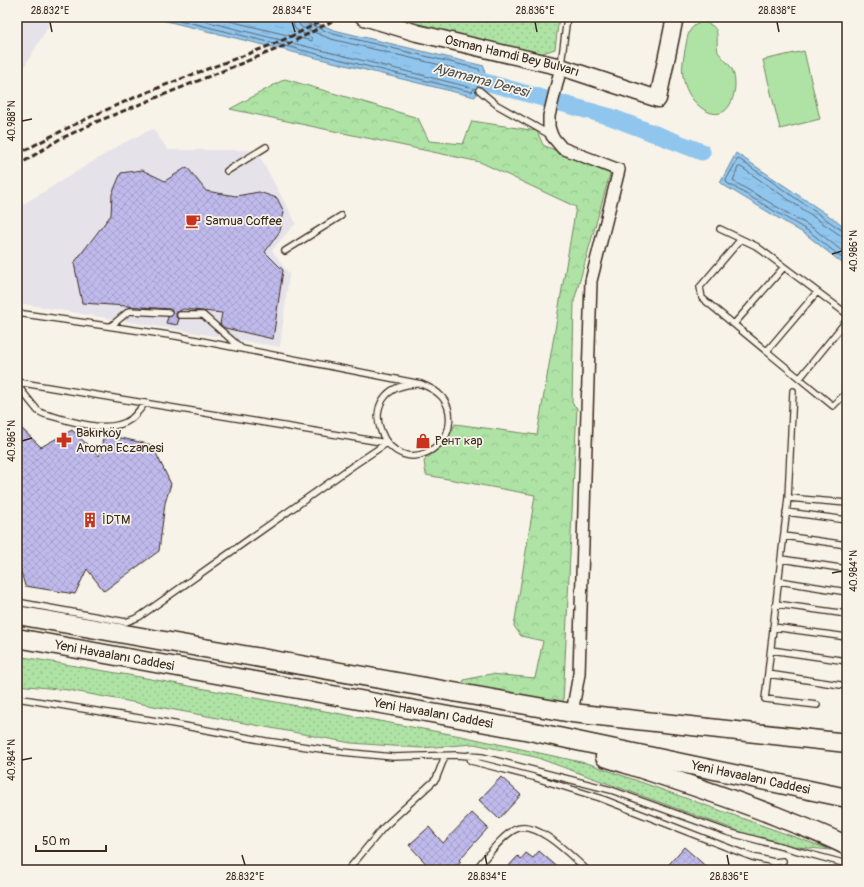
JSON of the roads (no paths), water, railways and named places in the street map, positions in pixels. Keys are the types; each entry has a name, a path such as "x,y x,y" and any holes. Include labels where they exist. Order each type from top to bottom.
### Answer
{"main road":[{"name":"Yeni Havaalanı Caddesi","path":"17,615 572,713 847,743"},
{"name":"Yeni Havaalanı Caddesi","path":"17,638 525,730 847,798"},
{"path":"525,730 702,788 831,837 847,846"},
{"path":"812,738 847,736"}],"street":[{"name":"Osman Hamdi Bey Bulvarı","path":"364,17 658,99 675,17"},
{"path":"560,72 549,116 549,127 552,136 562,148 619,170 591,281 578,674 572,713"}],"lane":[{"path":"560,72 567,17"},
{"path":"479,90 497,105 552,136"},
{"path":"227,171 266,147"},
{"path":"284,251 341,216"},
{"path":"720,229 756,246 847,314"},
{"path":"741,239 700,287 702,298 833,406 847,392"},
{"path":"734,324 784,267"},
{"path":"767,351 817,292"},
{"path":"111,326 129,311 169,313"},
{"path":"17,313 111,326 242,349 421,384 433,389 442,397 448,408 450,421 447,433 440,444 430,451 418,455 405,454 395,450 387,443 380,432 378,420 380,407 386,396 396,388 408,384 421,384"},
{"path":"180,315 203,315 242,349"},
{"path":"800,378 847,320"},
{"path":"17,383 387,443"},
{"path":"17,383 38,410 44,414 95,425 116,426 132,419 145,403"},
{"path":"793,391 788,498 765,699 817,705"},
{"path":"17,602 126,622 139,617 387,443"},
{"path":"788,498 847,503"},
{"path":"786,512 847,520"},
{"path":"784,536 847,545"},
{"path":"781,559 847,569"},
{"path":"778,581 847,592"},
{"path":"776,604 847,614"},
{"path":"773,627 847,637"},
{"path":"771,650 847,661"},
{"path":"768,674 847,686"},
{"path":"17,698 266,741 342,752 393,757 469,756 494,760 611,790 727,832 847,864"},
{"path":"348,870 383,828 436,779 445,756"},
{"path":"469,756 471,761 533,777 600,798 752,857 774,862 783,860"},
{"path":"475,870 516,829 529,827 546,835 587,870"}],"water":[{"path":"150,17 302,17 334,30 484,66 485,75 475,97"},
{"path":"736,153 847,228 847,267 808,236 720,183"}],"waterway":[{"name":"Ayamama Deresi","path":"460,75 611,117 702,152"}],"railway":[{"path":"17,155 108,109 154,89 282,40 327,17"},
{"path":"17,166 58,140 96,122 287,45 340,17"}],"place":[{"name":"Samua Coffee","path":"193,221"},
{"name":"Bakırköy Aroma Eczanesi","path":"64,440"},
{"name":"Рент кар","path":"423,441"},
{"name":"İDTM","path":"90,520"}]}
